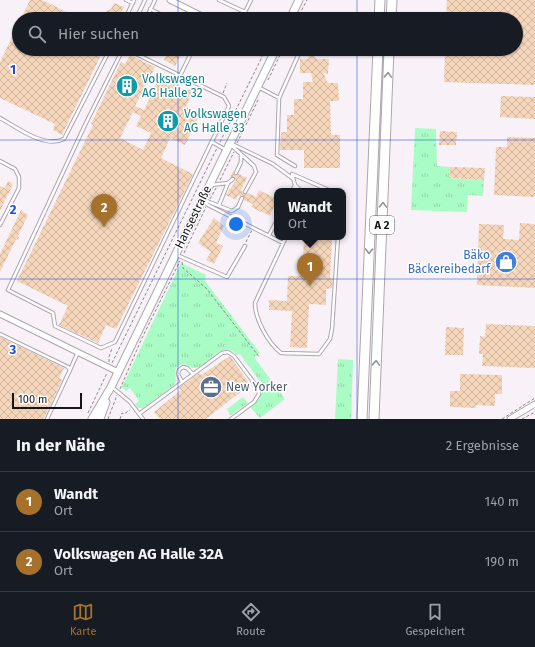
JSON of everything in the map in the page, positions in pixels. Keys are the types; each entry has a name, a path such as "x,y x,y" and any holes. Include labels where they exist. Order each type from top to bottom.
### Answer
{"highway":[{"path":"376,0 378,12"},
{"path":"379,12 380,0"},
{"path":"391,12 392,0"},
{"name":"A 2","path":"362,419 378,56"},
{"name":"A 2","path":"374,419 390,56"}],"main road":[{"path":"293,12 299,0"},
{"name":"Hansestraße","path":"92,419 118,372 226,150 234,146 274,56"},
{"name":"Hansestraße","path":"100,419 111,386"}],"street":[{"path":"170,0 192,12"},
{"path":"0,314 118,372"},
{"path":"510,419 535,404"}],"lane":[{"path":"126,0 134,2 129,12"},
{"path":"139,12 145,0"},
{"path":"149,12 155,0"},
{"path":"219,0 245,12 251,0"},
{"path":"150,9 156,12"},
{"path":"0,118 48,142 56,142 64,139 106,56"},
{"path":"120,56 85,125 8,290 53,314 55,326 61,330 101,348 115,342 228,109 228,103 222,96 142,56"},
{"path":"180,76 190,56"},
{"path":"295,166 277,155 279,98 298,56"},
{"path":"260,89 279,98"},
{"path":"212,142 226,150"},
{"path":"234,146 254,166 256,172 245,192"},
{"path":"234,146 273,164 292,178 298,188"},
{"path":"236,173 241,162 241,154"},
{"path":"0,161 14,169 20,182 19,188 0,226"},
{"path":"292,178 295,174 324,188"},
{"path":"209,186 228,183 233,179"},
{"path":"219,205 228,183"},
{"path":"201,200 209,201 232,211 238,207 242,198"},
{"path":"201,200 208,205 274,237"},
{"path":"270,235 274,226"},
{"path":"279,240 283,242 255,303 258,319 281,353 319,354 330,339 332,329 338,240"},
{"path":"175,254 227,277 245,246"},
{"path":"0,334 68,367 70,370"},
{"path":"47,419 78,352"},
{"path":"140,414 222,353 228,352 234,356 258,388 259,394 254,402 231,419"},
{"path":"182,382 178,374 179,370 183,367 187,368 193,374"},
{"path":"111,386 119,392 143,419"}],"path":[{"path":"301,12 306,0"},
{"path":"85,419 262,56"},
{"path":"209,201 218,185 260,89 279,56"},
{"path":"222,96 227,83"},
{"path":"108,419 142,338 208,205"},
{"path":"245,246 253,227"},
{"path":"182,257 183,268 207,290 260,358"},
{"path":"110,368 109,357 115,342"},
{"path":"502,419 510,412 535,398"},
{"path":"120,419 122,413 124,414 132,409 135,409"},
{"path":"522,419 535,412"}],"green space":[{"path":"415,128 436,129 437,166 450,167 449,178 484,180 483,196 468,195 467,212 411,210"},
{"path":"181,263 206,275 205,281 260,353 254,357 285,399 260,418 250,407 260,398 261,389 259,385 261,383 240,354 237,355 226,349 196,368 184,364 178,366 175,370 176,381 174,385 143,408 138,408 135,404 139,401 130,388 126,391 122,387"},
{"path":"338,359 353,360 351,419 335,419"},
{"path":"243,397 248,403 230,415 227,409"}],"building":[{"path":"30,0 42,0 67,12 24,12"},
{"path":"447,0 535,0 535,85 444,82 445,56 523,56 523,12 446,12"},
{"path":"114,3 124,7 122,12 105,12 111,9"},
{"path":"12,37 12,56 101,56 62,135 53,130 55,124 0,98 0,62"},
{"path":"129,56 132,56 155,67 135,106 144,110 158,80 170,86 174,82 178,84 177,89 185,93 187,89 192,91 186,107 200,114 185,145 170,138 161,158 193,174 116,329 106,325 98,343 59,325 68,306 17,281 93,125 91,124 121,62 125,64","holes":["133,112 141,116 136,126 151,133 143,150 120,138"]},
{"path":"166,56 180,56 175,66 164,60"},
{"path":"308,56 314,56 316,59 329,59 328,74 323,73 328,83 338,83 339,101 330,101 331,135 340,135 340,168 304,168 304,150 280,150 281,132 287,132 287,115 294,115 294,99 303,99 303,82 313,82 311,73 300,73 300,59 309,59"},
{"path":"501,96 535,97 535,119 500,117"},
{"path":"440,131 457,132 456,145 439,145"},
{"path":"507,137 535,138 535,197 494,195 496,147 507,147"},
{"path":"450,167 485,168 484,180 449,178"},
{"path":"233,171 235,175 239,174 247,178 241,190 243,194 248,193 256,197 259,190 274,198 274,206 270,216 251,207 253,204 244,200 243,196 237,196 236,200 226,195 236,180 234,176 230,178"},
{"path":"8,181 13,184 0,211 0,186 5,188"},
{"path":"21,210 28,215 18,236 18,240 16,239 0,272 0,254"},
{"path":"214,218 224,226 216,243 223,246 214,264 206,260 211,252 198,243"},
{"name":"Bäko Bäckereibedarf","path":"520,223 535,224 535,288 477,285 479,224 504,225 503,239 519,240"},
{"path":"304,240 332,240 330,278 333,278 332,288 326,289 326,305 309,304 307,348 290,347 292,311 269,310 269,300 287,301 288,276 302,276"},
{"path":"486,324 535,326 535,368 482,366 483,354 479,354 480,336 485,337"},
{"path":"446,327 464,328 463,355 445,355"},
{"path":"0,337 64,368 59,378 62,380 44,419 0,419"},
{"name":"New Yorker","path":"230,356 249,383 242,388 243,390 206,419 160,419 154,412 181,390 179,388 199,373 201,375"},
{"path":"460,374 502,375 502,394 495,394 495,406 476,405 476,408 450,407 450,391 460,391"}],"place":[{"name":"Volkswagen AG Halle 32","path":"127,86"},
{"name":"Volkswagen AG Halle 33","path":"168,121"},
{"name":"Volkswagen AG Halle 32A","path":"104,227"},
{"name":"Bäko Bäckereibedarf","path":"506,262"},
{"name":"Wandt","path":"310,286"},
{"name":"New Yorker","path":"211,387"}]}
